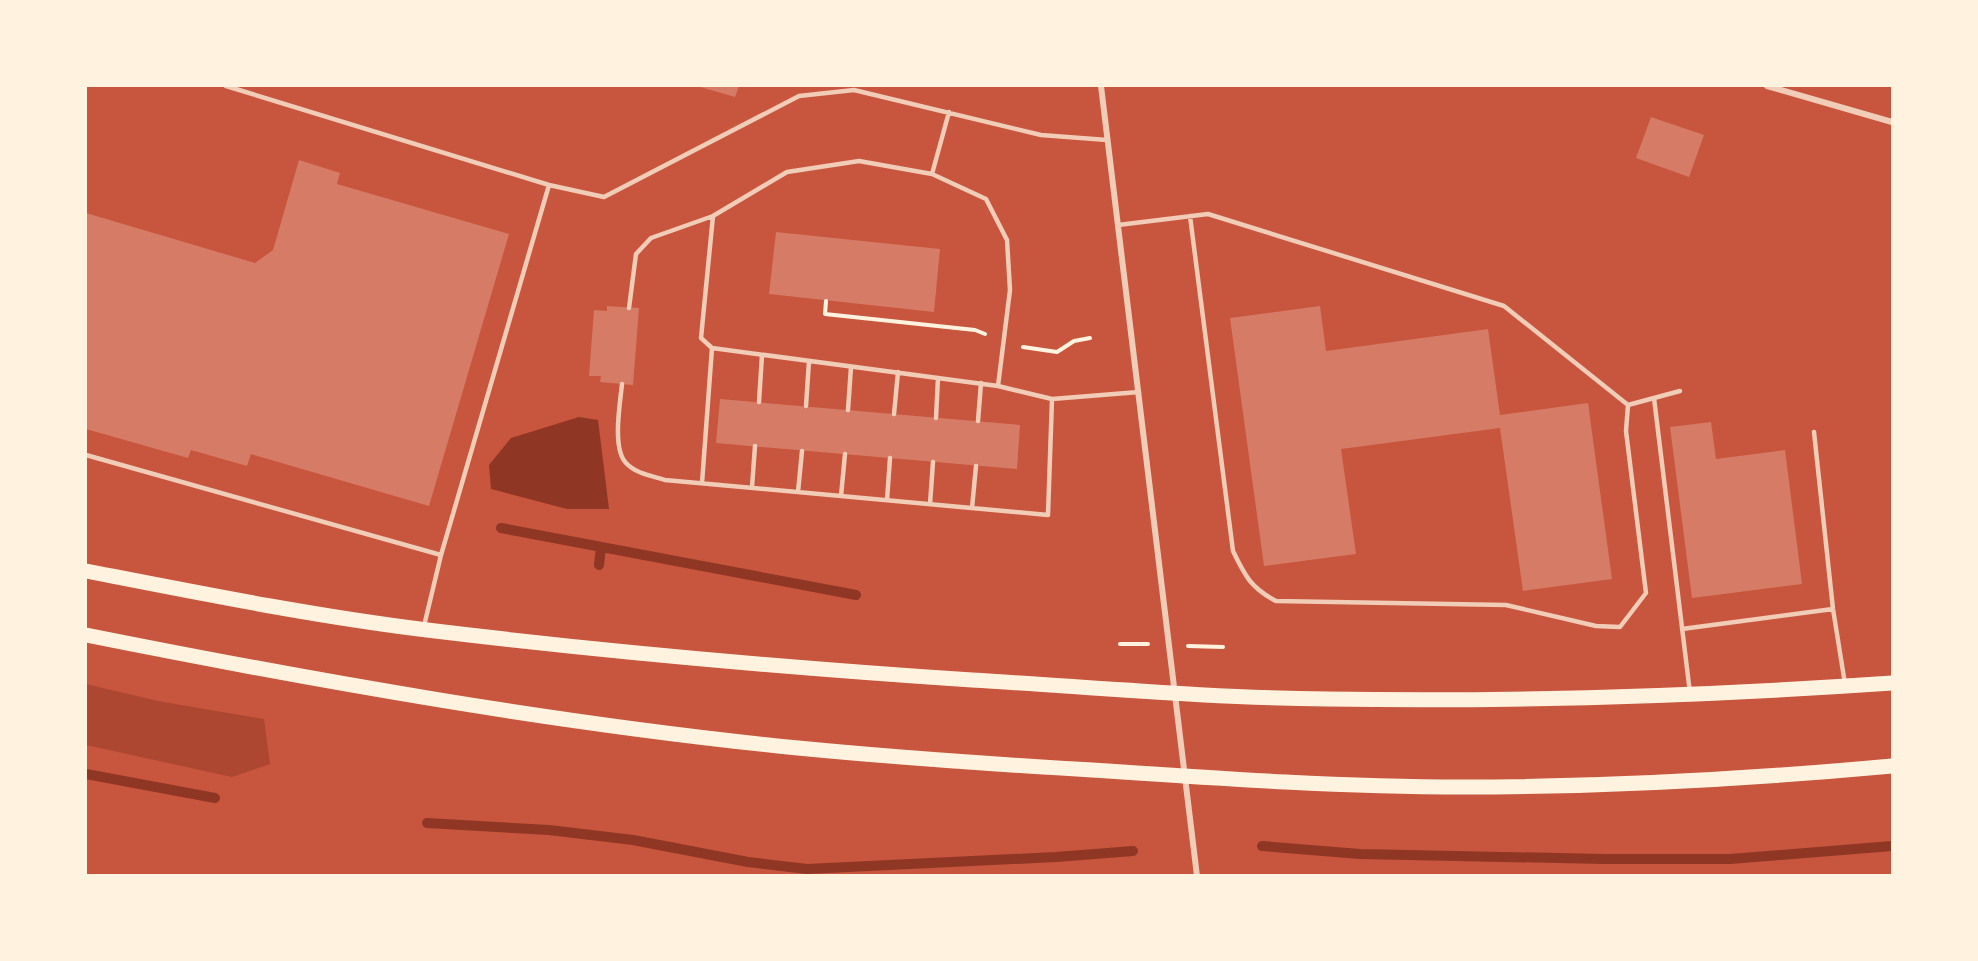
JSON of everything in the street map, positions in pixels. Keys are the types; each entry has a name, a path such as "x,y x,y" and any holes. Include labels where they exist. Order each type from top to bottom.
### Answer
{"main road":[{"path":"86,571 202,594 423,630 804,669 1176,693 1324,699 1690,695 1893,684"},
{"path":"86,635 345,683 623,727 798,748 1318,785 1591,786 1893,766"}],"street":[{"path":"1101,86 1197,876"},
{"path":"1767,86 1893,122"}],"lane":[{"path":"226,86 549,185 604,197 799,96 854,90 1041,135 1107,140"},
{"path":"932,174 949,112"},
{"path":"629,308 636,254 651,238 713,216 787,172 859,161 932,174 986,200 1007,240 1010,290 998,386"},
{"path":"423,630 441,555 549,185"},
{"path":"1118,225 1208,214 1504,306 1628,405"},
{"path":"713,216 701,338 712,348 998,386 1053,399 1139,392"},
{"path":"1190,216 1233,551 1245,576 1258,592 1276,601 1506,605 1596,626 1620,627 1646,593 1626,430 1628,405"},
{"path":"702,483 712,348"},
{"path":"759,402 762,355"},
{"path":"806,406 809,361"},
{"path":"848,410 851,367"},
{"path":"894,414 898,372"},
{"path":"936,418 938,378"},
{"path":"621,384 618,440 625,463 638,472 665,480 1048,515 1053,399"},
{"path":"978,421 981,384"},
{"path":"1628,405 1680,391"},
{"path":"1654,398 1690,695"},
{"path":"1814,432 1833,609 1845,687"},
{"path":"753,488 755,446"},
{"path":"798,492 802,451"},
{"path":"841,496 845,454"},
{"path":"86,455 441,555"},
{"path":"887,500 890,458"},
{"path":"930,504 933,462"},
{"path":"972,507 976,466"},
{"path":"1682,629 1833,609"}],"path":[{"path":"826,301 825,314 975,330 1023,348 1057,352 1074,341 1090,338"}],"shaded area":[{"path":"579,417 598,420 609,509 567,509 491,489 489,465 511,438"},
{"path":"86,684 158,701 264,719 270,764 232,777 86,745"}],"building":[{"path":"697,86 739,86 735,97"},
{"path":"1651,117 1704,135 1689,177 1636,158"},
{"path":"299,160 340,173 337,184 509,234 429,506 251,454 247,466 191,450 188,458 86,429 86,213 255,263 273,250"},
{"path":"776,232 940,249 934,312 769,294"},
{"path":"607,306 639,308 633,385 600,382 601,376 589,376 594,310 607,311"},
{"path":"1320,306 1326,351 1488,329 1500,415 1588,403 1612,579 1523,591 1500,428 1341,449 1356,554 1264,566 1230,318"},
{"path":"720,399 1020,425 1017,469 716,443"},
{"path":"1711,422 1716,459 1785,450 1802,584 1692,598 1670,427"}],"waterway":[{"path":"501,528 856,595"},
{"path":"599,565 601,547"},
{"path":"86,774 215,798"},
{"path":"427,823 549,830 633,840 748,862 807,869 1133,851"},
{"path":"1262,846 1360,854 1604,859 1730,859 1892,846"}]}
